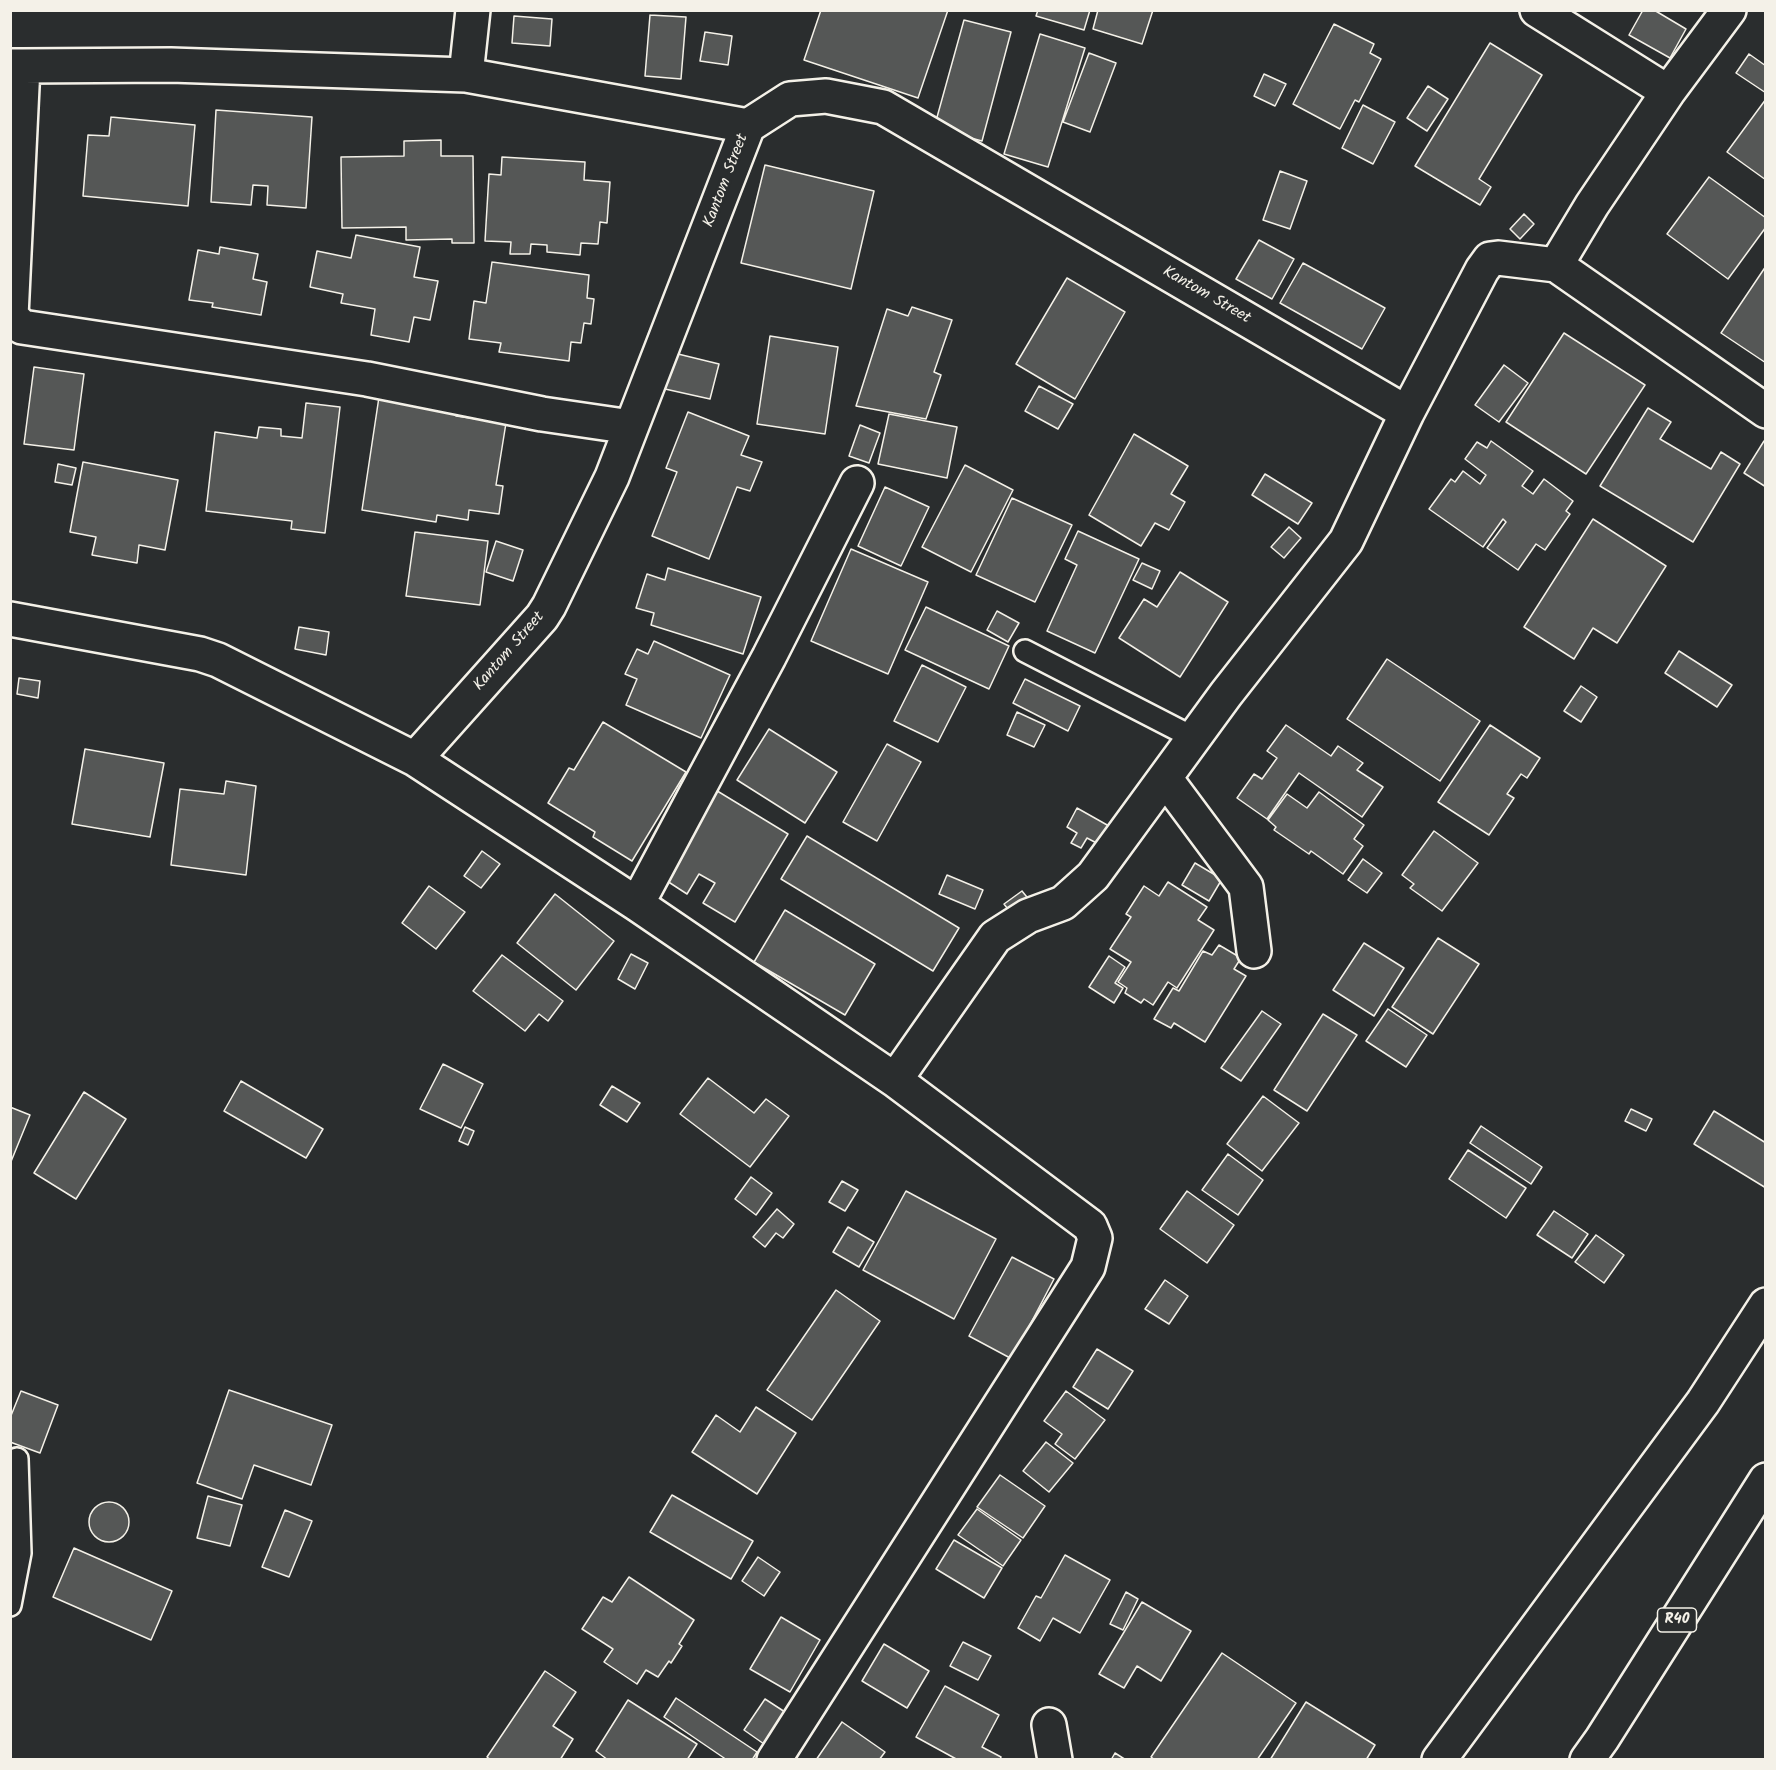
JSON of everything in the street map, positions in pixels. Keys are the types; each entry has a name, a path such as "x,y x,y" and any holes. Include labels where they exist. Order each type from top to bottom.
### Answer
{"street":[{"path":"466,75 473,10"},
{"path":"1537,10 1668,93"},
{"path":"1556,265 1592,206 1668,93 1729,10"},
{"path":"631,428 543,414 367,379 22,327 11,316 17,66 171,65 466,75 748,126"},
{"name":"Kantom Street","path":"415,759 542,617 549,606 612,477 748,126 790,99 825,96 883,107 1407,413"},
{"path":"895,1080 995,937 1028,916 1063,903 1093,876 1226,694 1346,541 1407,413 1482,270 1490,260 1498,258 1556,265 1766,411"},
{"path":"637,904 769,657 857,483"},
{"path":"10,619 200,654 218,660 415,759 637,904 895,1080 1090,1226 1095,1238 1088,1267 774,1760"},
{"path":"1165,778 1246,887 1254,951"},
{"path":"1439,1760 1703,1402 1766,1305"},
{"name":"R40","path":"1587,1760 1766,1480"},
{"path":"1049,1725 1055,1760"}],"lane":[{"path":"1025,651 1194,738"},
{"path":"10,1605 21,1553 17,1459"}],"building":[{"path":"821,10 948,10 918,98 804,60"},
{"path":"1038,10 1090,10 1084,30 1036,16"},
{"path":"1098,10 1153,10 1142,44 1093,29"},
{"path":"1643,10 1654,10 1686,29 1670,58 1629,35"},
{"path":"650,15 686,17 681,79 645,76"},
{"path":"514,16 552,19 550,46 512,43"},
{"path":"964,20 1011,32 982,141 934,128"},
{"path":"1334,24 1374,44 1370,53 1381,59 1359,102 1355,100 1340,129 1293,104"},
{"path":"705,32 732,36 728,65 700,61"},
{"path":"1040,34 1085,48 1048,167 1004,154"},
{"path":"1490,43 1542,75 1479,179 1491,187 1480,205 1415,166"},
{"path":"1089,53 1116,63 1090,132 1063,122"},
{"path":"1749,54 1766,66 1766,93 1736,73"},
{"path":"1264,74 1286,84 1275,106 1254,96"},
{"path":"1428,86 1448,99 1427,131 1407,118"},
{"path":"1766,99 1766,180 1727,152"},
{"path":"1363,105 1395,122 1373,164 1342,148"},
{"path":"216,110 312,117 306,208 267,205 268,186 253,185 251,205 211,202"},
{"path":"111,117 195,125 188,206 83,196 88,135 109,136"},
{"path":"441,140 441,156 473,156 474,243 452,243 452,239 406,240 406,227 342,228 341,157 404,156 404,141"},
{"path":"502,157 585,162 584,180 610,182 607,223 600,222 598,244 581,243 580,255 547,252 547,245 531,244 530,254 510,254 511,242 485,241 489,174 501,175"},
{"path":"765,165 874,191 851,289 741,263"},
{"path":"1280,171 1307,181 1290,229 1263,220"},
{"path":"1709,177 1766,218 1766,227 1728,279 1667,234"},
{"path":"1524,214 1534,224 1520,239 1510,229"},
{"path":"356,235 420,247 414,277 438,281 430,320 414,317 409,342 371,335 375,309 341,303 343,294 310,287 317,251 351,258"},
{"path":"1259,240 1294,259 1272,299 1236,279"},
{"path":"220,247 258,254 253,279 267,282 261,315 212,307 213,303 189,300 198,250 219,254"},
{"path":"492,262 589,275 587,298 594,299 591,324 584,323 581,343 571,342 569,361 499,352 501,343 469,339 474,301 486,303"},
{"path":"1303,263 1385,308 1362,349 1280,303"},
{"path":"1766,266 1766,363 1721,333"},
{"path":"1067,278 1125,312 1075,399 1016,364"},
{"path":"912,307 952,320 934,372 941,375 926,419 856,406 887,309 908,316"},
{"path":"1564,333 1645,385 1586,474 1506,422"},
{"path":"770,336 838,347 825,434 757,424"},
{"path":"674,353 719,364 710,399 665,389"},
{"path":"1504,365 1528,383 1499,422 1475,405"},
{"path":"34,367 84,374 74,450 24,444"},
{"path":"1039,386 1073,404 1058,429 1025,411"},
{"path":"379,397 457,409 456,416 506,423 496,485 503,486 499,514 469,510 468,520 437,515 436,522 362,510"},
{"path":"306,403 340,407 325,533 291,529 292,521 206,511 215,432 257,438 259,427 281,429 281,436 302,438"},
{"path":"1648,408 1671,422 1660,439 1711,469 1721,452 1740,464 1693,542 1600,486"},
{"path":"688,412 749,436 741,455 762,462 750,491 737,487 709,559 652,536 677,472 666,468"},
{"path":"889,414 957,427 947,478 878,464"},
{"path":"860,425 880,433 869,463 849,456"},
{"path":"1134,434 1188,466 1171,494 1185,502 1169,530 1155,523 1141,546 1089,515"},
{"path":"1491,441 1533,471 1522,486 1533,494 1544,479 1573,501 1566,511 1570,514 1545,550 1536,544 1518,570 1487,548 1506,522 1503,519 1483,547 1429,509 1451,479 1455,482 1463,471 1480,484 1486,475 1465,459 1477,442 1487,448"},
{"path":"1766,441 1766,487 1744,473"},
{"path":"83,462 178,480 165,550 139,545 137,563 92,555 96,537 70,532"},
{"path":"58,464 76,468 72,485 55,482"},
{"path":"965,465 1013,490 971,572 922,547"},
{"path":"1265,474 1312,503 1298,524 1252,495"},
{"path":"885,487 929,507 901,566 858,546"},
{"path":"1012,498 1072,525 1035,602 976,575"},
{"path":"1593,519 1666,566 1617,643 1593,628 1574,659 1524,627"},
{"path":"1289,527 1301,538 1284,558 1271,547"},
{"path":"1078,531 1139,559 1095,653 1047,631 1077,565 1065,559"},
{"path":"415,532 488,541 480,605 406,596"},
{"path":"496,541 523,550 513,581 486,572"},
{"path":"851,549 928,582 888,674 811,641"},
{"path":"1142,563 1160,571 1152,589 1133,580"},
{"path":"668,568 761,597 743,654 651,625 654,613 636,608 647,574 665,580"},
{"path":"1180,572 1228,602 1180,677 1119,638 1144,599 1157,607"},
{"path":"926,607 1009,646 989,689 905,650"},
{"path":"997,611 1019,623 1008,642 987,630"},
{"path":"299,627 329,632 326,655 295,649"},
{"path":"654,641 730,675 701,738 626,705 637,679 625,674 637,649 648,654"},
{"path":"1679,651 1732,685 1717,707 1665,673"},
{"path":"1387,659 1480,721 1440,781 1347,719"},
{"path":"922,665 966,687 938,742 894,721"},
{"path":"19,678 40,681 38,698 17,694"},
{"path":"1025,679 1080,706 1068,731 1013,703"},
{"path":"1581,686 1597,697 1581,722 1564,711"},
{"path":"1017,712 1045,725 1034,747 1007,735"},
{"path":"603,722 686,772 632,861 593,837 595,832 548,803 569,768 574,770"},
{"path":"1286,725 1331,756 1338,746 1363,763 1357,770 1383,787 1362,817 1299,773 1267,819 1237,798 1254,774 1262,779 1277,758 1267,751"},
{"path":"1490,725 1540,758 1527,778 1521,774 1507,794 1514,798 1489,835 1438,802"},
{"path":"769,729 837,772 805,823 737,780"},
{"path":"887,744 921,762 877,841 843,822"},
{"path":"85,749 164,763 150,837 72,824"},
{"path":"226,781 256,786 246,875 171,865 180,789 224,794"},
{"path":"714,789 788,834 735,922 703,903 715,883 699,874 687,894 667,881 682,857 675,853"},
{"path":"1319,792 1364,825 1354,839 1363,846 1343,874 1311,851 1309,854 1274,830 1276,827 1268,820 1287,794 1307,808"},
{"path":"1077,808 1116,830 1106,848 1087,838 1081,848 1071,843 1077,833 1067,827"},
{"path":"1434,831 1478,863 1442,911 1410,888 1414,884 1402,875"},
{"path":"807,836 959,928 933,971 781,879"},
{"path":"482,851 500,864 481,888 464,876"},
{"path":"1363,859 1382,873 1367,893 1348,880"},
{"path":"1195,863 1222,879 1209,901 1182,885"},
{"path":"947,875 983,890 975,909 939,894"},
{"path":"1168,882 1207,907 1198,920 1214,930 1177,988 1168,982 1153,1005 1144,999 1141,1003 1125,993 1127,988 1118,982 1131,962 1110,949 1131,917 1126,914 1144,886 1159,896"},
{"path":"429,886 465,912 436,949 402,923"},
{"path":"1022,891 1035,907 1017,921 1004,904"},
{"path":"555,894 614,941 576,990 517,943"},
{"path":"785,910 875,964 845,1015 754,962"},
{"path":"1438,938 1479,964 1433,1034 1392,1007"},
{"path":"1364,943 1404,968 1374,1016 1333,990"},
{"path":"1219,945 1241,958 1234,969 1246,976 1205,1042 1174,1023 1171,1028 1154,1019 1173,988 1179,991 1203,951 1212,955"},
{"path":"631,954 648,963 635,989 618,979"},
{"path":"502,955 563,1001 548,1021 539,1014 525,1031 473,991"},
{"path":"1109,956 1125,967 1115,983 1123,988 1114,1003 1089,987"},
{"path":"1388,1009 1427,1035 1406,1067 1366,1041"},
{"path":"1262,1011 1281,1024 1241,1081 1221,1068"},
{"path":"1323,1014 1357,1035 1307,1111 1274,1090"},
{"path":"443,1064 483,1084 461,1128 420,1109"},
{"path":"708,1078 754,1113 766,1099 789,1116 750,1167 680,1114"},
{"path":"241,1081 323,1129 306,1158 224,1111"},
{"path":"612,1086 640,1103 627,1122 600,1105"},
{"path":"84,1092 126,1119 76,1199 34,1173"},
{"path":"1263,1096 1299,1123 1262,1171 1227,1144"},
{"path":"10,1107 30,1115 10,1164"},
{"path":"1631,1109 1652,1119 1646,1131 1625,1121"},
{"path":"1714,1111 1766,1143 1766,1188 1694,1144"},
{"path":"1481,1126 1542,1167 1531,1184 1470,1143"},
{"path":"465,1127 474,1131 468,1145 459,1141"},
{"path":"1468,1150 1526,1188 1506,1218 1449,1179"},
{"path":"1228,1154 1263,1180 1238,1215 1202,1190"},
{"path":"751,1177 772,1193 756,1215 735,1199"},
{"path":"842,1181 858,1190 845,1211 829,1202"},
{"path":"906,1191 996,1239 954,1319 863,1270"},
{"path":"1187,1191 1234,1225 1207,1263 1160,1229"},
{"path":"777,1209 794,1224 783,1238 776,1233 765,1247 753,1237"},
{"path":"1554,1211 1588,1234 1572,1258 1537,1235"},
{"path":"848,1227 874,1242 859,1267 833,1252"},
{"path":"1596,1235 1624,1255 1604,1283 1575,1262"},
{"path":"1012,1257 1054,1279 1012,1359 969,1336"},
{"path":"1165,1280 1188,1296 1169,1324 1145,1309"},
{"path":"836,1290 880,1321 812,1420 767,1390"},
{"path":"1097,1349 1133,1371 1108,1409 1073,1387"},
{"path":"229,1390 332,1425 311,1485 254,1465 242,1499 197,1483"},
{"path":"21,1391 58,1405 40,1453 10,1442 10,1418"},
{"path":"1066,1391 1105,1420 1075,1459 1055,1444 1062,1434 1044,1421"},
{"path":"756,1407 796,1433 757,1494 692,1452 716,1415 740,1432"},
{"path":"1046,1442 1073,1463 1049,1492 1023,1471"},
{"path":"1000,1475 1045,1506 1023,1538 977,1507"},
{"path":"672,1495 753,1541 731,1579 650,1532"},
{"path":"208,1496 242,1505 230,1546 197,1538"},
{"path":"109,1502 117,1503 123,1508 128,1514 128,1530 123,1536 117,1541 109,1542 101,1541 95,1536 90,1530 89,1522 90,1514 95,1508 101,1503"},
{"path":"977,1509 1021,1540 1003,1566 958,1535"},
{"path":"285,1510 312,1521 289,1577 262,1567"},
{"path":"954,1540 1002,1568 984,1598 936,1569"},
{"path":"74,1548 172,1591 151,1640 53,1597"},
{"path":"1065,1555 1110,1580 1080,1633 1053,1618 1040,1641 1018,1628 1036,1596 1041,1598"},
{"path":"758,1557 780,1572 764,1596 742,1581"},
{"path":"629,1577 694,1620 679,1644 682,1646 671,1663 669,1661 658,1677 646,1670 637,1684 604,1662 613,1649 582,1629 603,1597 612,1602"},
{"path":"1126,1592 1138,1599 1123,1630 1110,1624"},
{"path":"1142,1602 1191,1631 1161,1681 1137,1666 1124,1688 1099,1674"},
{"path":"781,1617 820,1640 790,1692 750,1669"},
{"path":"963,1642 991,1656 978,1680 950,1666"},
{"path":"884,1644 929,1671 907,1708 862,1681"},
{"path":"1222,1653 1296,1703 1257,1760 1155,1760 1151,1757"},
{"path":"545,1671 576,1692 553,1726 573,1739 560,1760 491,1760 487,1757"},
{"path":"945,1686 999,1715 982,1747 1001,1757 1000,1760 958,1760 916,1737"},
{"path":"676,1698 757,1752 752,1760 727,1760 664,1717"},
{"path":"765,1699 785,1712 764,1744 744,1730"},
{"path":"628,1700 697,1744 687,1760 608,1760 596,1751"},
{"path":"1306,1702 1375,1745 1366,1760 1270,1760"},
{"path":"842,1722 885,1752 879,1760 816,1760"},
{"path":"1115,1753 1126,1760 1111,1760"}]}
